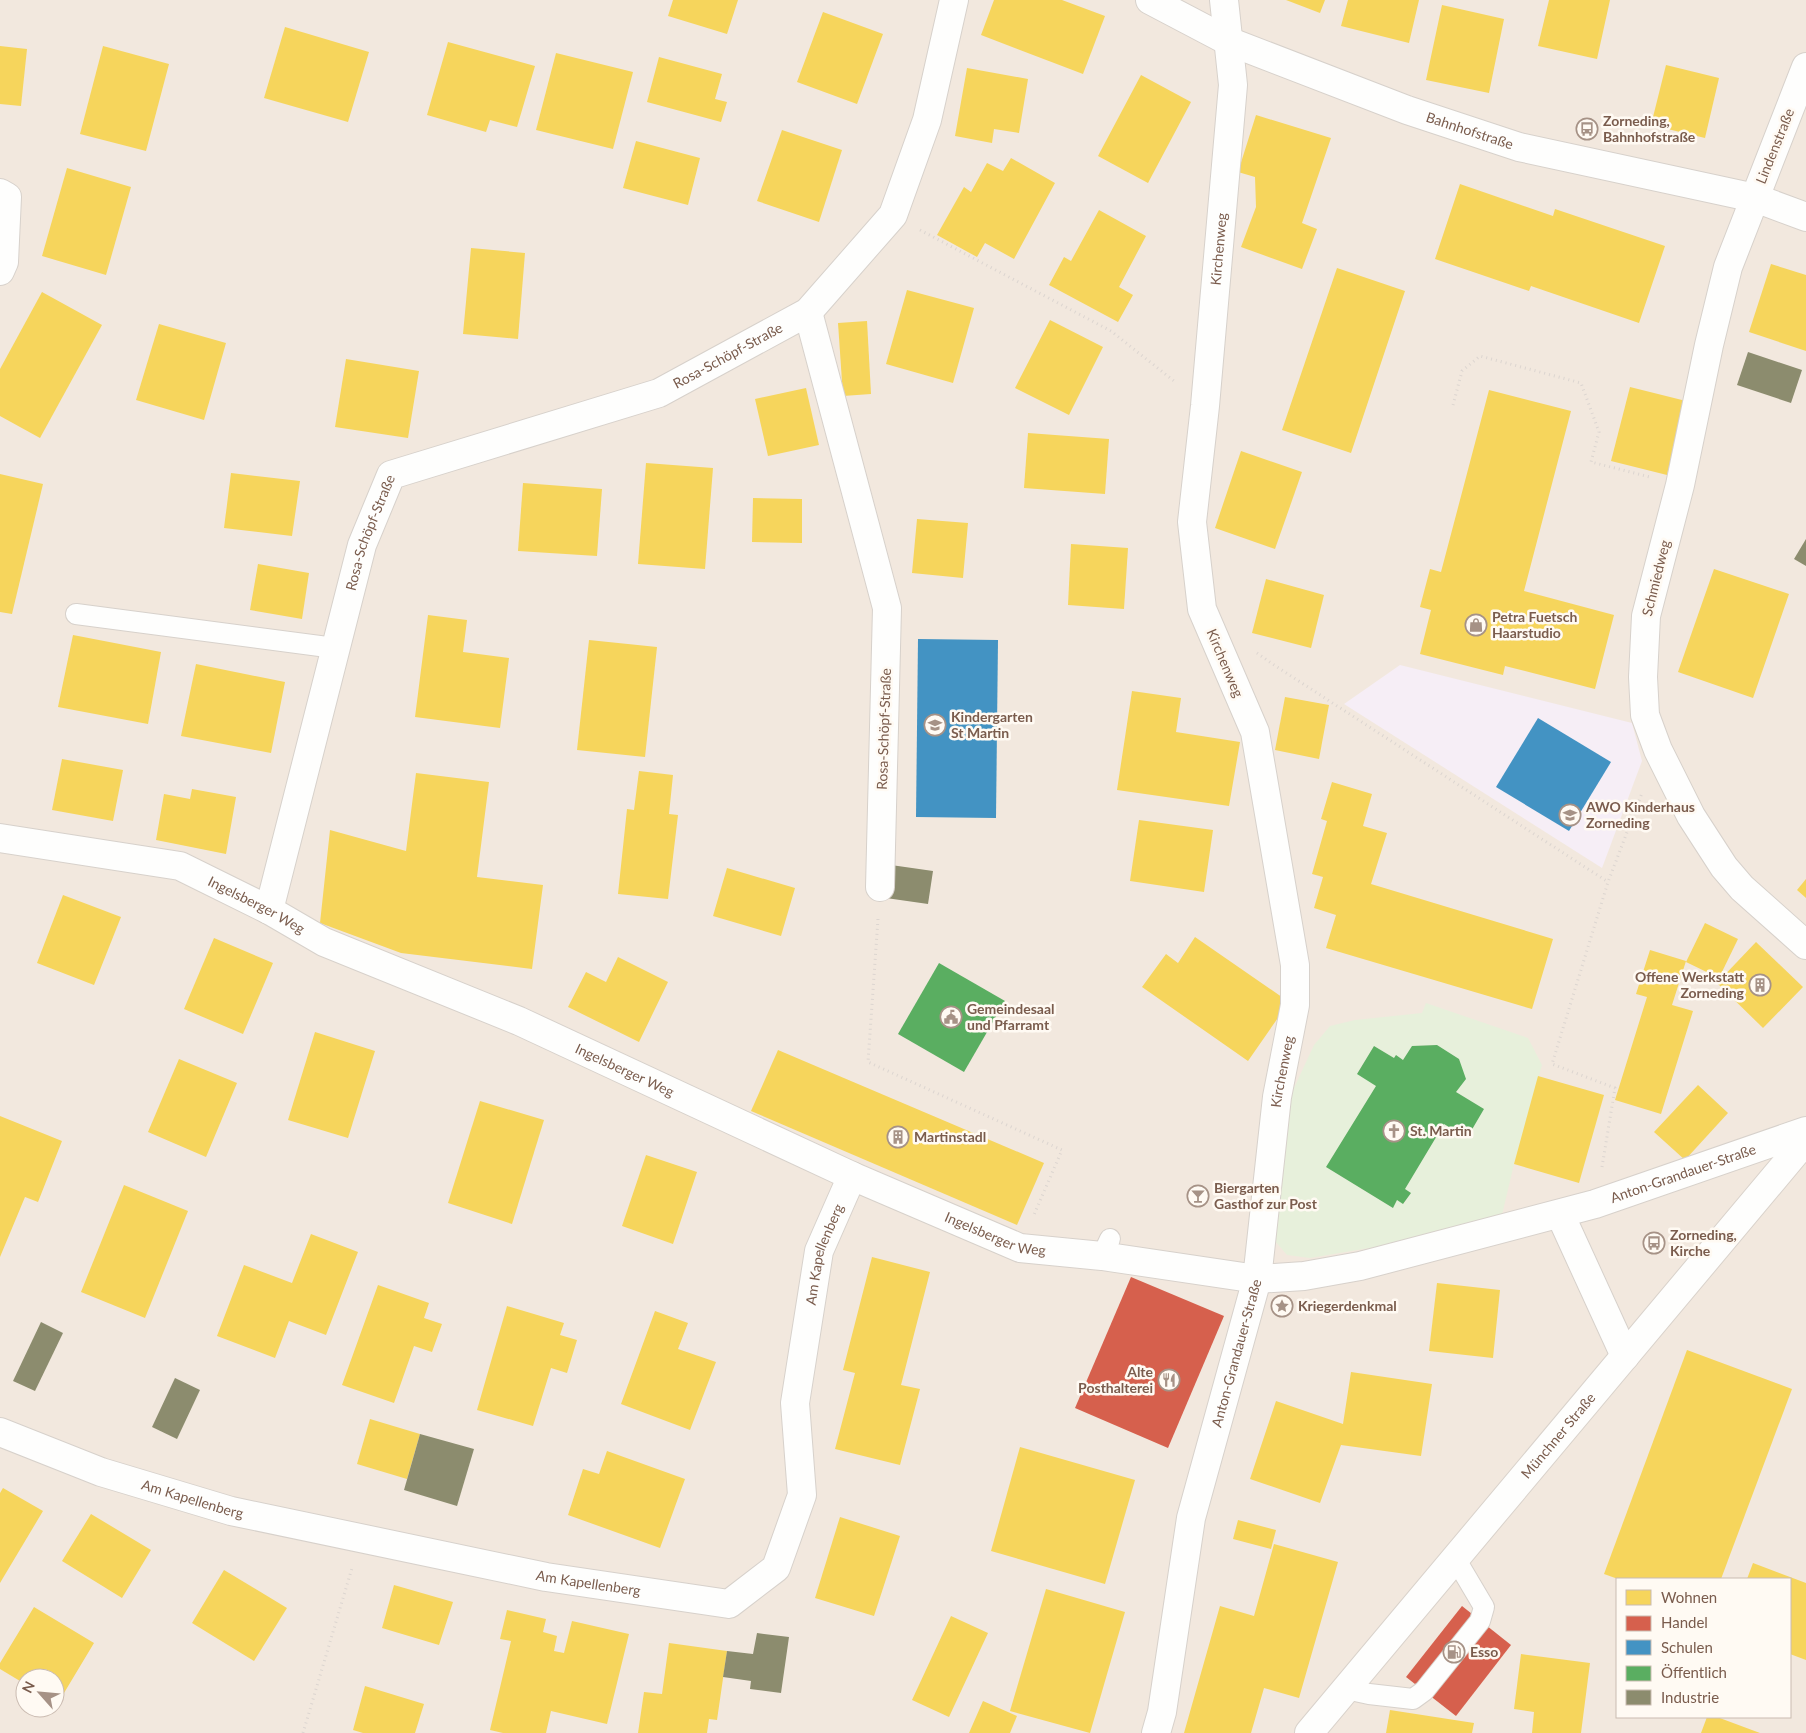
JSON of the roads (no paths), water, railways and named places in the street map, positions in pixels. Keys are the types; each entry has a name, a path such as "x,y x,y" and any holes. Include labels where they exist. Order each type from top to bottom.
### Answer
{"street":[{"name":"Rosa-Schöpf-Straße","path":"269,910 362,545 391,475 658,392 808,312 893,216 927,120 954,0"},
{"name":"Bahnhofstraße","path":"1150,0 1228,42 1407,110 1519,146 1755,198 1806,217"},
{"name":"Kirchenweg","path":"1224,0 1233,85 1205,406 1192,522 1202,609 1254,732 1295,965 1295,1005 1277,1097 1257,1279"},
{"name":"Lindenstraße","path":"1755,198 1806,67"},
{"path":"0,193 7,197 4,262 0,271"},
{"name":"Schmiedweg","path":"1755,198 1728,267 1709,345 1680,485 1646,616 1643,677 1645,715 1658,750 1690,816 1724,866 1742,888 1806,945"},
{"name":"Rosa-Schöpf-Straße","path":"808,312 887,608 880,887"},
{"name":"Ingelsberger Weg","path":"0,838 180,866 269,910 324,942 519,1021 852,1176 1020,1248 1106,1247 1257,1279"},
{"name":"Anton-Grandauer-Straße","path":"1156,1733 1162,1712 1191,1518 1257,1279 1304,1276 1360,1266 1560,1214 1595,1204 1806,1130"},
{"name":"Münchner Straße","path":"1309,1733 1806,1140"},
{"name":"Am Kapellenberg","path":"0,1432 101,1472 232,1511 546,1577 729,1604 776,1568 802,1495 795,1403 819,1251 852,1176"},
{"path":"1560,1214 1625,1356"}],"lane":[{"path":"76,614 335,648"},
{"path":"1346,1689 1413,1700 1424,1691 1480,1621 1484,1606 1455,1558"}],"place":[{"name":"Zorneding, Bahnhofstraße","path":"1587,129"},
{"name":"Petra Fuetsch Haarstudio","path":"1476,625"},
{"name":"Kindergarten St Martin","path":"935,725"},
{"name":"AWO Kinderhaus Zorneding","path":"1570,815"},
{"name":"Offene Werkstatt Zorneding","path":"1760,985"},
{"name":"Gemeindesaal und Pfarramt","path":"951,1017"},
{"name":"St. Martin","path":"1394,1131"},
{"name":"Martinstadl","path":"898,1137"},
{"name":"Biergarten Gasthof zur Post","path":"1198,1196"},
{"name":"Zorneding, Kirche","path":"1654,1243"},
{"name":"Kriegerdenkmal","path":"1282,1306"},
{"name":"Alte Posthalterei","path":"1169,1380"},
{"name":"Esso","path":"1454,1652"}]}
